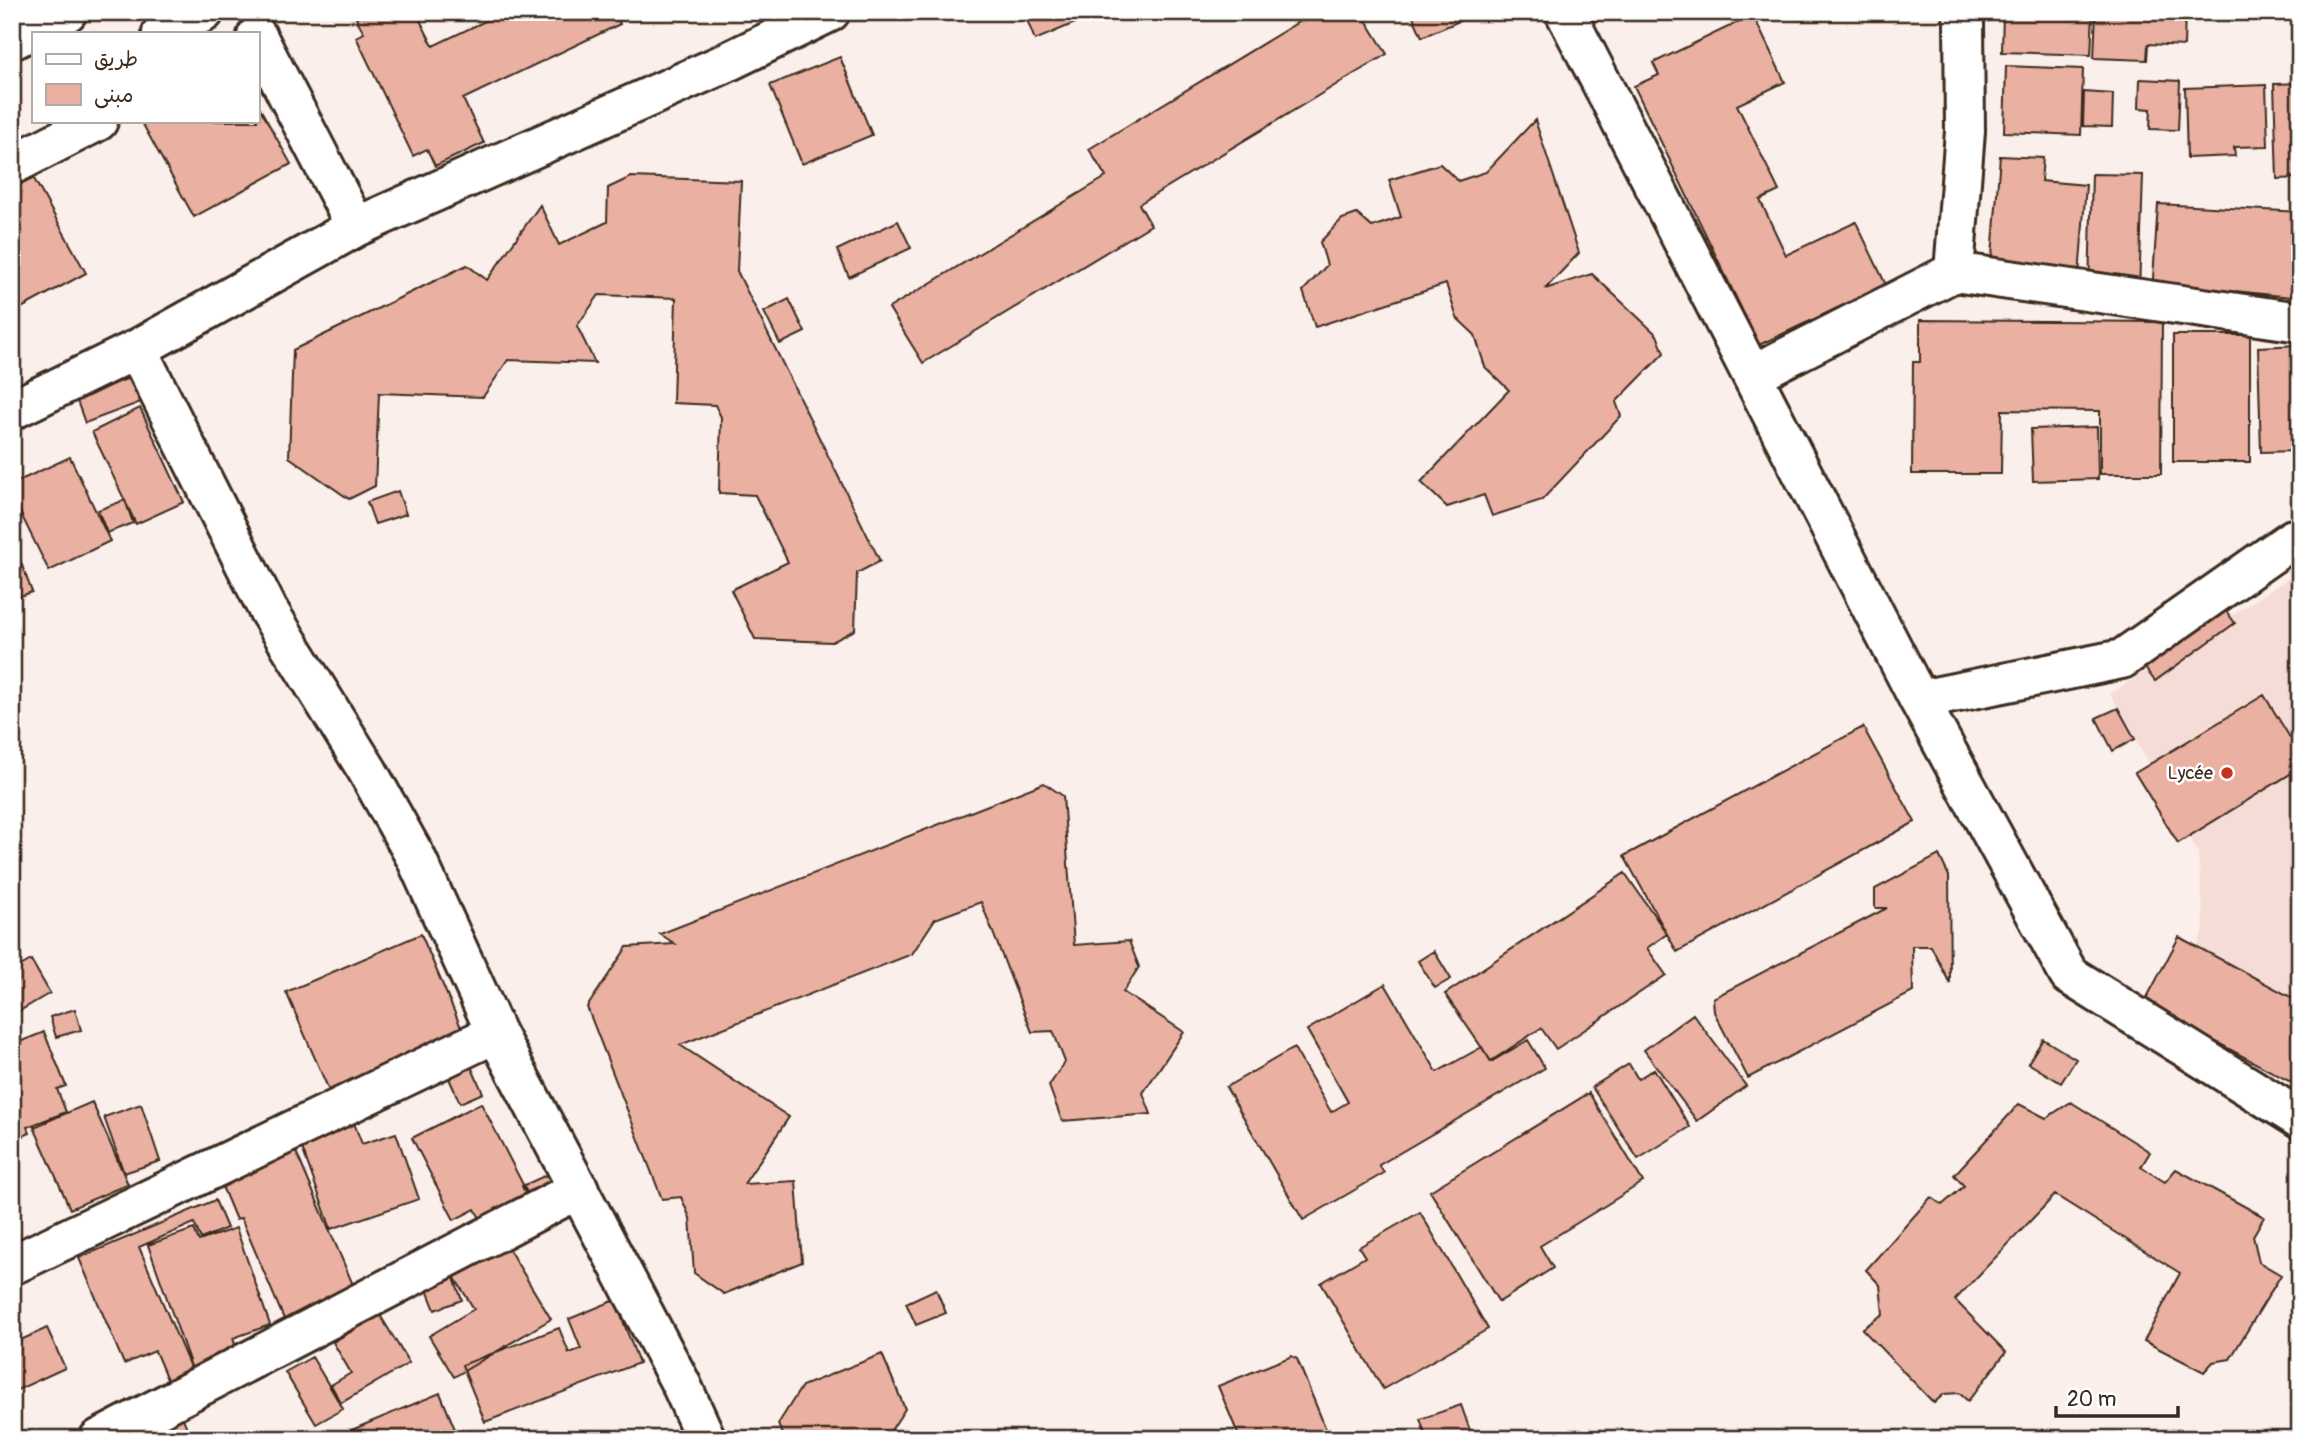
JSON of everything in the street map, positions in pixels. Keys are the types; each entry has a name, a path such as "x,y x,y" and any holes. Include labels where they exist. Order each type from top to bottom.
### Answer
{"street":[{"path":"12,40 70,12 82,32"},
{"path":"164,32 204,12"},
{"path":"245,12 256,32"},
{"path":"12,410 137,349 356,228 709,70 830,12"},
{"path":"1565,12 1919,700 2069,975 2300,1119"},
{"path":"1954,271 1965,131 1962,12"},
{"path":"259,38 356,228"},
{"path":"12,164 96,122"},
{"path":"1752,375 1954,271 2300,322"},
{"path":"137,349 268,610 367,770 416,858 496,1033 681,1384 706,1439"},
{"path":"1919,700 2122,659 2292,539 2300,538"},
{"path":"12,1265 496,1033"},
{"path":"99,1439 579,1189"}],"shaded area":[{"name":"Lycée","path":"2300,571 2300,1058 2183,984 2204,928 2198,852 2110,694"}],"building":[{"path":"368,12 416,12 433,46 504,12 614,12 620,24 463,99 484,143 435,166 427,149 413,156 356,37 364,33 356,18"},
{"path":"1024,12 1101,12 1035,40"},
{"path":"1315,12 1361,12 1387,54 1139,204 1151,225 923,363 889,308 1106,177 1089,149"},
{"path":"1411,12 1478,12 1478,13 1422,37"},
{"path":"1585,12 1614,12 1590,23"},
{"path":"2003,12 2093,12 2091,55 2002,52"},
{"path":"2096,12 2185,12 2184,46 2148,44 2147,60 2094,58"},
{"path":"1753,15 1785,82 1737,105 1779,191 1760,200 1786,255 1856,222 1886,285 1759,345 1634,86 1659,75 1653,63"},
{"path":"840,57 872,135 802,164 770,85"},
{"path":"2006,66 2083,69 2081,135 2004,132"},
{"path":"2140,79 2180,81 2178,130 2150,129 2151,109 2139,108"},
{"path":"2300,83 2300,178 2277,179 2274,84"},
{"path":"2266,85 2268,146 2234,147 2235,156 2187,158 2185,88"},
{"path":"2084,92 2113,94 2112,127 2083,126"},
{"path":"259,107 291,164 194,217 142,122 259,122"},
{"path":"1535,120 1579,253 1545,289 1592,274 1657,335 1664,353 1616,402 1621,416 1542,500 1492,516 1484,495 1447,507 1421,482 1509,390 1485,367 1475,335 1457,318 1446,284 1315,327 1303,291 1327,265 1320,242 1342,219 1357,214 1372,227 1401,217 1389,180 1440,164 1458,181 1486,172"},
{"path":"2000,156 2043,158 2041,181 2086,185 2079,276 1991,269"},
{"path":"2092,174 2143,175 2139,292 2089,290"},
{"path":"33,177 86,273 12,313 12,188"},
{"path":"631,177 741,181 737,271 880,561 857,573 855,630 832,642 755,639 731,590 788,562 755,495 719,493 721,417 715,405 673,403 676,298 599,295 577,326 595,363 508,360 483,397 379,393 375,486 349,499 289,457 293,350 467,265 487,280 540,205 559,245 607,222 608,188"},
{"path":"2158,204 2300,212 2300,298 2236,291 2236,299 2152,293"},
{"path":"898,221 911,248 849,277 837,250"},
{"path":"789,299 805,332 780,344 764,312"},
{"path":"1920,320 2162,322 2161,474 2100,474 2100,411 2002,410 2001,474 1912,474 1913,362 1920,362"},
{"path":"2173,335 2250,335 2250,462 2173,462"},
{"path":"2300,345 2300,451 2261,452 2258,347"},
{"path":"132,377 141,402 85,423 76,398"},
{"path":"140,408 184,502 136,524 92,432"},
{"path":"2097,427 2098,479 2033,481 2031,429"},
{"path":"70,457 110,541 49,571 12,496 12,484"},
{"path":"398,491 406,514 375,524 367,502"},
{"path":"125,500 133,523 107,533 98,510"},
{"path":"12,539 32,592 12,599"},
{"path":"2218,600 2235,623 2155,681 2138,659"},
{"path":"2264,695 2300,754 2300,768 2178,843 2135,773"},
{"path":"2118,708 2135,739 2113,751 2096,718"},
{"path":"1863,727 1915,822 1677,952 1624,856"},
{"path":"1044,783 1063,796 1074,945 1129,941 1139,967 1123,992 1184,1032 1143,1093 1151,1114 1062,1121 1049,1086 1065,1062 1053,1031 1032,1032 981,902 935,919 912,954 680,1045 789,1117 744,1184 796,1181 802,1262 724,1294 694,1273 690,1218 681,1197 662,1199 587,1007 627,947 675,944 660,934"},
{"path":"1939,855 1949,876 1950,984 1931,946 1912,946 1913,992 1748,1078 1714,1012 1713,998 1887,908 1875,908 1875,889"},
{"path":"1625,873 1667,934 1647,948 1666,975 1556,1049 1541,1028 1491,1061 1445,994"},
{"path":"421,934 466,1039 331,1095 286,992"},
{"path":"2179,937 2300,1002 2300,1087 2144,1003"},
{"path":"1434,951 1451,979 1435,988 1418,961"},
{"path":"31,960 50,993 16,1013 12,1006 12,971"},
{"path":"1385,984 1437,1072 1482,1047 1491,1062 1528,1040 1545,1068 1379,1165 1384,1173 1303,1220 1226,1087 1294,1048 1331,1112 1348,1102 1307,1030"},
{"path":"75,1009 81,1030 56,1037 50,1017"},
{"path":"1693,1014 1746,1086 1697,1121 1644,1050"},
{"path":"44,1032 66,1086 57,1089 66,1112 27,1127 30,1133 12,1141 12,1045"},
{"path":"2043,1039 2076,1059 2061,1083 2028,1063"},
{"path":"470,1064 483,1093 460,1103 447,1074"},
{"path":"1629,1064 1638,1079 1654,1069 1690,1127 1638,1159 1592,1087"},
{"path":"1589,1093 1643,1182 1540,1246 1553,1268 1499,1302 1430,1191"},
{"path":"92,1102 128,1184 70,1209 34,1127"},
{"path":"2071,1102 2150,1152 2141,1167 2165,1182 2176,1169 2264,1217 2253,1236 2259,1262 2281,1275 2230,1359 2213,1362 2204,1372 2144,1341 2180,1273 2055,1195 1955,1300 2006,1352 1968,1401 1959,1393 1944,1394 1934,1403 1862,1329 1883,1314 1880,1285 1866,1270 1931,1197 1942,1205 1964,1186 1954,1175 2019,1104 2046,1118"},
{"path":"481,1103 534,1206 486,1230 475,1209 454,1220 412,1138"},
{"path":"141,1104 160,1161 124,1173 104,1117"},
{"path":"354,1123 362,1144 396,1133 419,1199 331,1229 300,1142"},
{"path":"296,1152 366,1315 295,1345 241,1218 236,1220 221,1184"},
{"path":"551,1173 561,1195 532,1208 522,1186"},
{"path":"215,1200 227,1228 201,1239 194,1223 139,1247 193,1374 169,1384 155,1351 124,1364 79,1258"},
{"path":"1420,1212 1488,1329 1383,1389 1321,1283 1365,1257 1359,1247"},
{"path":"236,1228 270,1325 233,1338 243,1369 198,1386 148,1245 194,1229 199,1241"},
{"path":"502,1238 551,1319 454,1377 429,1336 474,1309 450,1270"},
{"path":"450,1267 462,1300 435,1310 422,1277"},
{"path":"936,1289 946,1313 916,1325 906,1303"},
{"path":"615,1300 639,1363 485,1422 462,1365 559,1328 569,1353 581,1349 569,1319"},
{"path":"380,1315 409,1363 341,1403 331,1385 351,1373 333,1342"},
{"path":"47,1328 65,1368 15,1391 12,1385 12,1344"},
{"path":"882,1354 905,1409 888,1435 894,1439 784,1439 778,1424 802,1386"},
{"path":"1292,1356 1297,1359 1330,1439 1240,1439 1218,1386"},
{"path":"312,1357 343,1409 316,1424 285,1372"},
{"path":"440,1393 459,1439 353,1439 349,1431"},
{"path":"1461,1405 1473,1439 1427,1439 1420,1419"},
{"path":"183,1418 191,1439 121,1439"}],"place":[{"name":"Lycée","path":"2227,773"}]}
